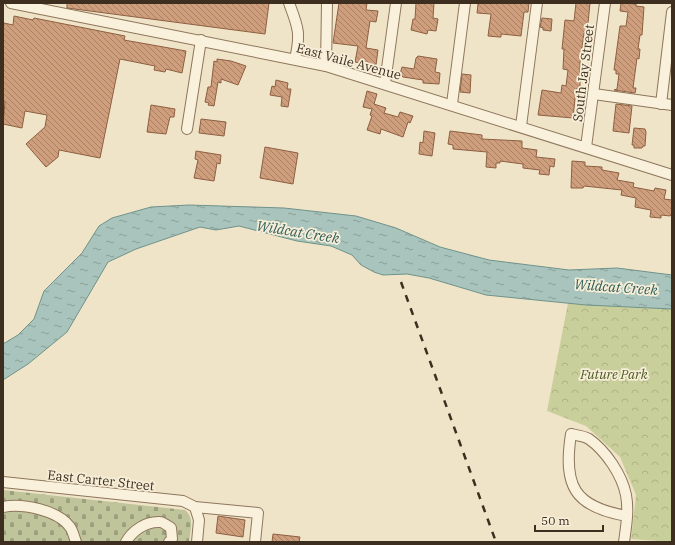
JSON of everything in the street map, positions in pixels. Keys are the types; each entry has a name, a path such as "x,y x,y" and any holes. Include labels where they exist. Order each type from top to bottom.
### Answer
{"street":[{"name":"East Vaile Avenue","path":"11,3 326,66 452,104 672,175"},
{"path":"289,3 299,31 299,44 295,59"},
{"path":"326,66 328,3"},
{"path":"385,83 396,3"},
{"path":"452,104 464,3"},
{"path":"521,126 537,3"},
{"name":"South Jay Street","path":"586,147 605,3"},
{"path":"661,104 672,12"},
{"path":"187,130 201,40"},
{"path":"594,94 672,105"},
{"path":"624,542 627,516 626,495 617,472 603,452 588,438 571,434 568,464 571,481 580,497 591,506 606,512 627,516"},
{"name":"East Carter Street","path":"3,482 183,501 195,507 258,513 255,542"},
{"path":"3,506 17,504 34,507 55,515 71,528 76,542"},
{"path":"195,507 199,520 197,542"},
{"path":"126,542 131,533 141,527 147,524 161,522 171,528 172,540 169,542"}],"green space":[{"name":"Future Park","path":"568,303 672,308 672,542 631,539 636,495 620,457 586,426 547,411"},
{"path":"3,490 185,510 191,521 189,542 3,542"}],"water":[{"name":"Wildcat Creek","path":"189,205 284,208 356,216 396,228 440,247 489,260 569,270 617,268 672,275 672,309 586,305 486,295 429,278 407,274 383,275 361,265 352,255 331,246 297,241 239,226 216,230 200,227 136,249 108,262 67,332 28,364 3,380 3,344 18,335 34,319 44,291 82,253 99,226 112,218 151,207"}],"building":[{"path":"67,3 269,3 265,34 67,8"},
{"path":"339,3 367,3 366,10 378,11 376,22 370,21 366,48 378,50 376,65 355,62 358,46 333,43"},
{"path":"416,3 434,3 433,18 438,19 436,31 428,30 427,34 411,30 413,19 415,19"},
{"path":"529,3 528,12 524,12 521,36 501,34 501,37 488,36 491,14 477,13 478,4"},
{"path":"576,3 590,3 587,33 584,33 580,62 580,89 576,89 573,118 538,115 542,90 561,93 562,85 566,86 568,70 563,69 564,49 562,49 565,20 574,21"},
{"path":"621,3 636,4 636,6 644,7 642,35 640,35 638,49 640,49 639,59 637,58 633,88 636,88 635,93 614,90 617,89 619,74 616,74 616,70 614,70 620,26 626,26 628,12 620,11"},
{"path":"14,16 33,20 34,18 125,36 124,40 186,51 182,73 166,69 165,72 154,70 155,66 120,59 100,158 59,150 58,157 46,167 26,144 45,127 47,115 25,111 22,128 3,124 5,102 3,102 3,30 4,23 13,25"},
{"path":"542,18 552,19 551,31 543,30 543,28 540,27"},
{"path":"418,56 437,59 435,72 440,73 439,84 423,83 423,80 403,77 400,74 402,67 414,69 416,58"},
{"path":"217,59 231,61 246,66 238,85 221,79 221,83 218,82 214,106 208,105 209,103 205,102 208,87 211,87 214,61 217,62"},
{"path":"462,74 471,75 470,93 460,92"},
{"path":"276,80 288,83 287,89 291,89 288,107 281,106 282,97 270,95 272,86 275,87"},
{"path":"367,91 377,94 374,104 386,108 384,113 398,117 400,112 413,116 410,123 408,122 403,137 381,129 380,134 367,130 372,116 370,115 372,109 363,107"},
{"path":"616,104 632,106 629,133 613,131"},
{"path":"151,105 175,109 174,117 170,117 166,134 147,132"},
{"path":"201,119 226,122 224,136 199,133"},
{"path":"634,128 645,129 645,146 642,148 634,148 634,145 632,145"},
{"path":"424,131 435,133 432,156 419,154 420,142 423,143"},
{"path":"450,131 482,135 482,139 522,141 522,148 537,150 536,157 555,159 554,167 550,166 549,175 539,174 540,170 523,168 523,164 500,161 500,163 496,163 496,168 486,167 487,152 453,149 453,145 448,144"},
{"path":"265,147 298,153 293,184 260,178"},
{"path":"196,151 221,155 220,164 217,163 214,181 194,178 198,160 195,159"},
{"path":"572,161 585,162 585,166 602,167 602,170 619,173 617,180 634,183 633,187 654,191 655,188 666,190 664,199 672,200 672,214 670,216 661,215 661,218 650,217 651,210 635,207 636,198 621,195 622,190 584,186 583,188 571,188"},
{"path":"218,516 245,520 243,537 216,533"},
{"path":"273,534 300,537 299,542 272,542"}],"railway":[{"path":"401,282 496,542"}]}
